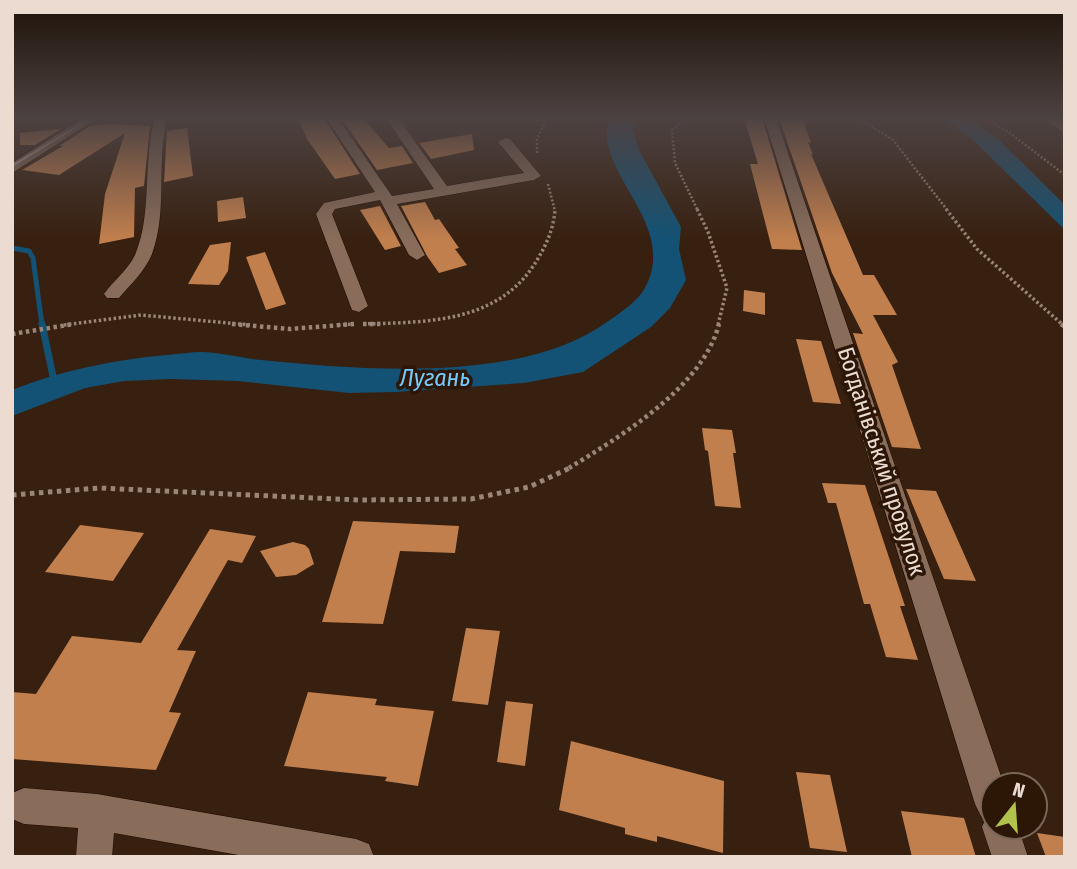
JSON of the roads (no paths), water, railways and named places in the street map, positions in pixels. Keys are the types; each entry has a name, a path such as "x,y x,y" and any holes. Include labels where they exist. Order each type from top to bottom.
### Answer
{"street":[{"path":"12,169 28,159"},
{"path":"113,294 135,269 149,235 152,159"},
{"path":"359,159 385,198 417,256"},
{"path":"420,159 443,191"},
{"path":"359,306 324,214 329,206 534,176 519,159"},
{"name":"Богданівський провулок","path":"783,159 982,771"},
{"path":"24,806 97,812 356,857"},
{"path":"94,857 97,812"}],"water":[{"name":"Лугань","path":"612,159 644,159 681,227 679,249 686,280 670,308 651,327 583,372 524,383 349,393 238,381 124,381 85,388 12,416 12,390 69,371 147,357 203,352 346,367 440,368 531,356 572,342 623,311 646,286 653,263 651,240 644,219"},
{"path":"992,159 1018,159 1065,205 1065,230"}],"waterway":[{"path":"12,248 29,251 33,258 42,325"},
{"path":"42,324 54,381"}],"tram line":[{"path":"12,166 24,159"}]}
